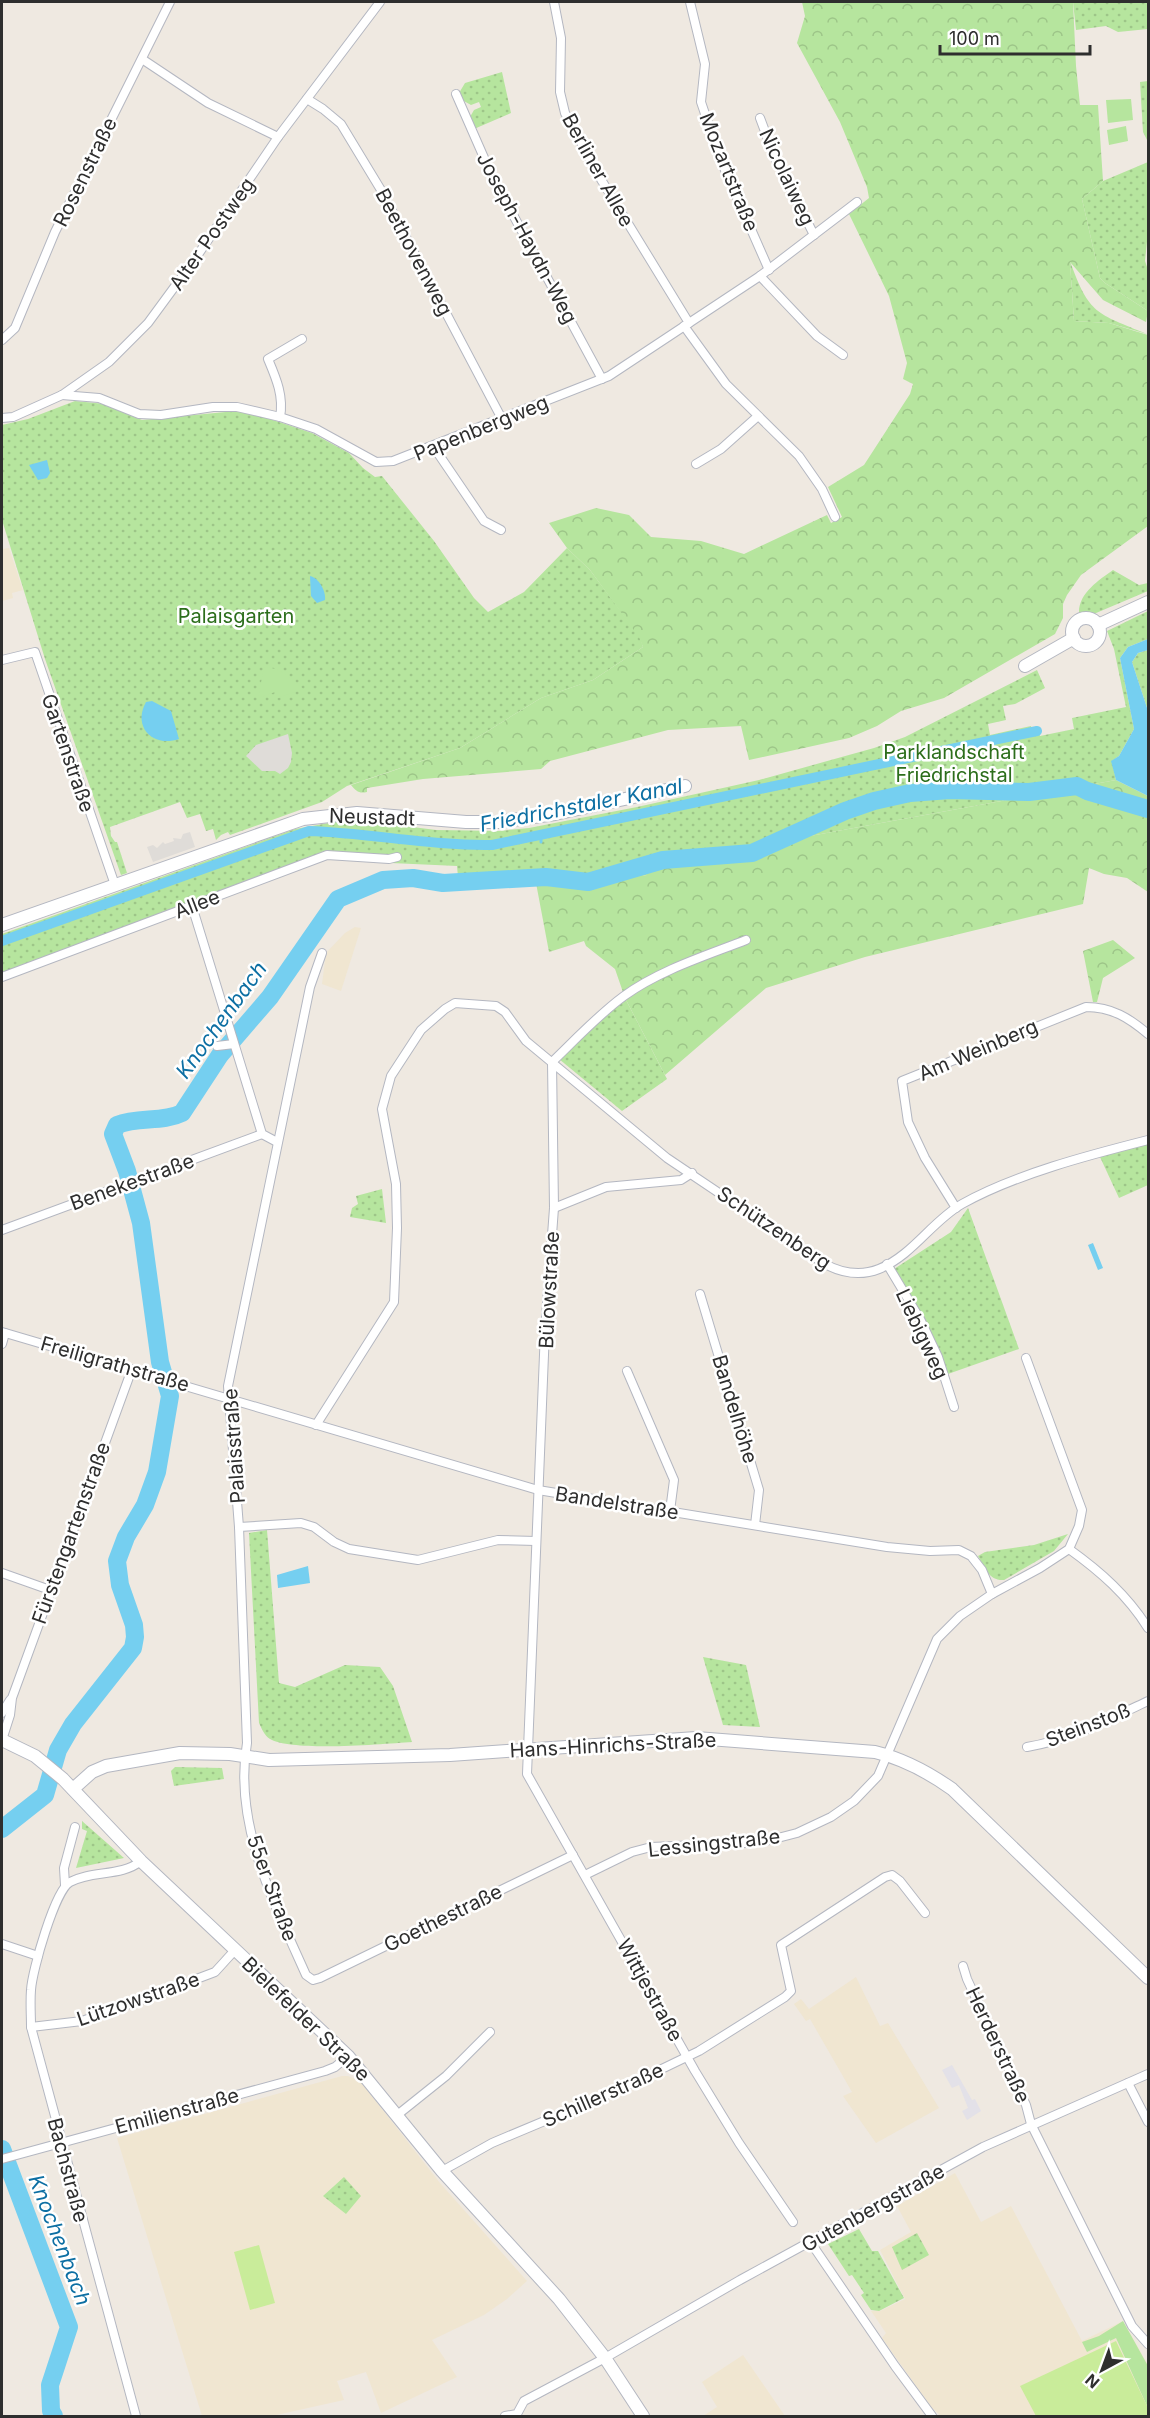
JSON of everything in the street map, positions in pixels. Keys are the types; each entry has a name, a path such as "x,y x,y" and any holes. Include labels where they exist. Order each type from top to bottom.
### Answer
{"main road":[{"path":"1098,625 1149,602"},
{"path":"1088,618 1098,625 1099,638 1093,644 1084,646 1074,638 1072,630 1079,619 1088,618"},
{"path":"1025,666 1074,638"},
{"name":"Neustadt","path":"2,926 278,827 312,817 357,813 466,822 498,822 555,814 685,786"},
{"name":"Hans-Hinrichs-Straße","path":"73,1789 99,1768 123,1761 180,1753 245,1755 269,1760 301,1760 421,1754 450,1755 696,1737 844,1748 887,1755 933,1776 952,1789 1149,1978"},
{"name":"Bielefelder Straße","path":"2,1740 22,1749 57,1773 141,1861 348,2056 442,2171 558,2299 605,2358 643,2416"}],"street":[{"name":"Rosenstraße","path":"2,340 15,328 69,202 170,2"},
{"name":"Alter Postweg","path":"2,418 13,417 62,395 109,362 148,323 195,260 278,137 380,2"},
{"name":"Berliner Allee","path":"554,2 561,38 560,92 565,114 687,325 726,384 799,456 822,489 835,517"},
{"name":"Mozartstraße","path":"690,2 705,64 701,102 722,161 769,270"},
{"path":"142,59 207,103 278,137"},
{"name":"Joseph-Haydn-Weg","path":"456,94 492,176 602,379"},
{"name":"Beethovenweg","path":"307,99 341,124 381,190 502,419"},
{"name":"Nicolaiweg","path":"760,118 775,158 814,236"},
{"name":"Papenbergweg","path":"62,395 99,398 139,414 161,415 213,407 237,407 280,417 316,429 376,462 393,461 602,379 769,270 857,202"},
{"path":"760,276 817,336 843,355"},
{"path":"280,417 282,408 279,386 268,359 302,339"},
{"path":"696,464 722,449 758,416"},
{"path":"433,446 484,521 501,530"},
{"name":"Gartenstraße","path":"2,660 35,652 115,885"},
{"name":"Allee","path":"2,977 327,855 389,859 397,857"},
{"path":"192,906 262,1134 278,1142"},
{"path":"552,1062 622,997 659,975 746,940"},
{"name":"Palaisstraße","path":"245,1755 247,1743 244,1635 239,1527 228,1386 310,987 322,953"},
{"name":"Schützenberg","path":"316,1425 394,1302 396,1184 382,1109 391,1076 421,1030 455,1003 496,1006 505,1012 526,1041 667,1158 832,1268 844,1273 879,1269 902,1256 956,1209 1027,1176 1149,1140"},
{"name":"Am Weinberg","path":"956,1209 925,1158 908,1122 902,1081 1086,1007 1103,1007 1123,1016 1149,1034"},
{"path":"217,1046 234,1045"},
{"name":"Bülowstraße","path":"527,1750 545,1330 554,1208 552,1062"},
{"name":"Benekestraße","path":"2,1230 262,1134"},
{"path":"554,1208 606,1187 681,1180 692,1173"},
{"name":"Liebigweg","path":"887,1264 920,1319 938,1357 954,1407"},
{"name":"Bandelhöhe","path":"700,1294 759,1490 755,1525"},
{"path":"2,1344 3,1332"},
{"name":"Freiligrathstraße","path":"3,1332 229,1397"},
{"path":"1026,1358 1082,1510 1079,1526 1069,1549 1103,1574 1132,1603 1149,1628"},
{"name":"Fürstengartenstraße","path":"2,1740 10,1715 12,1698 132,1369"},
{"path":"627,1371 674,1479 670,1511"},
{"name":"Bandelstraße","path":"229,1397 538,1490 887,1547 959,1551 971,1556 982,1570 992,1594"},
{"path":"239,1527 301,1523 314,1527 334,1542 349,1549 418,1560 498,1540 536,1541"},
{"name":"Lessingstraße","path":"585,1875 632,1852 651,1846 770,1840 797,1833 831,1817 854,1801 878,1776 937,1639 960,1616 992,1594 1041,1568 1069,1549"},
{"path":"2,1573 50,1590"},
{"name":"Fürstengartenstraße","path":"2,1713 12,1698"},
{"name":"Steinstoß","path":"1027,1747 1046,1744 1149,1701"},
{"name":"Wittjestraße","path":"527,1750 527,1774 687,2057 739,2143 793,2222"},
{"name":"55er Straße","path":"245,1755 244,1780 251,1841 285,1930 306,1975 312,1980"},
{"name":"Bachstraße","path":"75,1827 64,1868 65,1885 59,1893 38,1956 31,1988 31,2027 136,2416"},
{"name":"Goethestraße","path":"312,1980 573,1855"},
{"path":"65,1885 77,1879 131,1868 141,1861"},
{"name":"Schillerstraße","path":"442,2171 492,2143 616,2091 687,2057 785,1997 791,1991 782,1945 885,1877 892,1875 900,1881 925,1913"},
{"path":"2,1944 38,1956"},
{"name":"Lützowstraße","path":"31,2027 82,2021 146,1998 215,1972 236,1950"},
{"name":"Herderstraße","path":"963,1966 1026,2105 1030,2124 1132,2326 1149,2344"},
{"path":"396,2116 446,2076 490,2032"},
{"name":"Emilienstraße","path":"2,2160 325,2071 335,2067 348,2056"},
{"name":"Gutenbergstraße","path":"518,2415 524,2401 983,2147 1030,2124 1149,2074"},
{"path":"1128,2083 1149,2122"},
{"path":"811,2243 932,2416"},
{"path":"505,2416 518,2415"}],"shaded area":[{"path":"9,548 23,590 12,593 13,598 2,601 2,549"},
{"path":"288,734 292,753 291,762 288,768 280,774 275,771 262,771 246,756 256,745"},
{"path":"190,832 195,847 153,862 147,847 153,845 157,848 163,842 165,844 174,841 173,838 181,839 183,834"},
{"path":"355,927 361,928 341,991 322,984 326,953 345,933"},
{"path":"856,1977 880,2026 888,2023 939,2108 876,2143 843,2096 852,2092 810,2019 806,2021 794,2004 801,1999 809,2009"},
{"path":"952,2065 981,2111 967,2120 962,2111 968,2108 959,2085 952,2088 942,2070"},
{"path":"342,2076 360,2081 440,2183 527,2281 484,2315 432,2340 457,2377 381,2413 366,2372 337,2381 344,2400 272,2416 202,2416 117,2138"},
{"path":"955,2173 981,2222 1011,2206 1082,2341 1123,2321 1148,2365 1148,2416 941,2416 931,2407 882,2338 886,2333 871,2311 880,2311 905,2299 880,2250 911,2232 897,2206"},
{"path":"743,2355 785,2416 703,2416 717,2407 702,2382"}],"green space":[{"path":"802,2 1073,2 1080,105 1098,105 1103,181 1082,199 1100,278 1148,311 1146,322 1103,300 1070,262 1074,321 1109,323 1148,335 1148,526 1081,575 1063,604 1063,618 1055,634 944,698 901,711 877,726 849,738 749,760 741,726 668,730 550,761 541,769 423,779 367,788 367,792 358,792 351,785 460,748 541,698 593,680 643,647 639,637 590,570 567,548 549,523 596,508 629,515 651,537 701,541 744,554 827,515 831,523 842,517 828,487 864,465 910,394 913,384 903,379 907,363 889,296 849,214 869,198 867,187 840,122 797,43 805,16"},
{"path":"1073,2 1148,2 1148,29 1118,32 1106,26 1076,30"},
{"path":"502,72 511,113 474,129 470,117 474,110 481,107 479,102 471,105 462,100 459,93 465,83"},
{"path":"1148,81 1148,142 1143,132 1140,82"},
{"path":"1131,99 1133,120 1108,123 1106,100"},
{"path":"1126,126 1128,141 1109,145 1107,130"},
{"path":"1148,162 1148,232 1145,261 1148,270 1148,311 1100,278 1082,199 1103,181"},
{"path":"1070,261 1083,292 1097,310 1147,334 1109,323 1074,321"},
{"name":"Palaisgarten","path":"75,401 105,404 142,420 236,411 258,415 312,433 349,453 375,477 382,476 434,541 474,598 488,612 524,592 567,548 590,570 640,637 643,647 593,680 541,698 460,748 347,786 322,802 230,835 228,832 216,840 213,829 206,831 200,814 187,818 180,802 110,827 111,836 117,842 127,873 121,875 45,659 2,520 2,425 28,419"},
{"path":"1113,570 1139,585 1148,583 1148,591 1089,616 1079,612 1086,593"},
{"name":"Parklandschaft Friedrichstal","path":"1148,611 1148,639 1128,647 1120,658 1134,729 1119,756 1112,761 1116,780 645,866 647,875 642,876 586,876 524,886 459,888 457,866 391,863 328,856 2,973 2,934 295,829 358,820 436,830 499,831 529,828 637,807 759,780 874,748 905,737 1037,670 1045,688 1015,704 1003,706 1006,720 988,724 990,735 1031,726 1032,730 1038,728 1040,736 1074,729 1072,718 1126,707 1114,649 1107,631"},
{"path":"1148,650 1148,711 1132,662 1138,653"},
{"path":"264,667 280,671 303,689 278,698 275,692 258,698"},
{"path":"1116,780 1148,796 1148,892 1127,878 1104,874 1089,868 1083,904 865,957 766,988 665,1075 625,998 615,969 586,946 584,941 549,952 536,883 638,868 642,876 647,875 645,866"},
{"path":"1113,940 1135,958 1103,978 1097,1002 1093,1002 1083,951"},
{"path":"625,998 667,1079 622,1111 559,1059"},
{"path":"1148,1143 1148,1185 1119,1198 1100,1157"},
{"path":"382,1189 386,1223 350,1217 352,1208 358,1204 356,1196"},
{"path":"968,1208 1019,1349 948,1374 939,1348 894,1269 951,1232"},
{"path":"267,1530 279,1683 295,1687 345,1665 380,1667 393,1686 412,1742 338,1746 298,1745 281,1743 270,1739 265,1734 259,1723 249,1533"},
{"path":"1068,1534 1054,1551 1004,1580 991,1576 978,1556 985,1552 1034,1545"},
{"path":"703,1657 746,1665 760,1727 723,1725"},
{"path":"175,1767 222,1768 224,1779 174,1786 171,1771"},
{"path":"82,1821 124,1858 76,1868 87,1831 82,1829"},
{"path":"344,2177 361,2196 346,2214 323,2196"},
{"path":"859,2229 872,2251 878,2251 904,2298 879,2311 871,2310 861,2295 864,2293 852,2275 849,2276 828,2244"},
{"path":"917,2233 929,2255 902,2270 892,2247"},
{"path":"259,2245 275,2303 250,2310 234,2252"},
{"path":"1123,2321 1148,2366 1148,2408 1116,2338 1087,2352 1082,2342 1099,2336"},
{"path":"1116,2341 1148,2408 1148,2416 1036,2416 1020,2386"}],"water":[{"path":"47,460 50,473 47,478 38,480 29,465"},
{"path":"310,576 321,585 325,600 317,603 311,596"},
{"path":"1148,639 1148,650 1138,653 1132,662 1148,711 1148,796 1116,780 1111,761 1119,756 1134,729 1120,658 1128,647"},
{"path":"152,701 171,711 179,739 161,741 153,738 143,727 142,711 146,702"},
{"path":"1093,1243 1103,1268 1098,1270 1088,1245"},
{"path":"308,1566 310,1583 278,1588 277,1575"}],"waterway":[{"name":"Friedrichstaler Kanal","path":"2,941 309,831 446,844 492,845 1037,731"},
{"name":"Knochenbach","path":"2,1829 45,1795 58,1750 73,1724 133,1648 135,1637 134,1625 120,1585 117,1561 126,1537 145,1505 157,1472 170,1396 160,1362 141,1223 127,1171 113,1134 117,1125 125,1122 166,1118 182,1113 220,1055 270,997 338,899 383,880 413,878 443,883 546,877 588,882 663,860 752,853 845,811 874,801 910,793 950,790 1029,792 1077,786 1148,809"},
{"path":"541,837 541,842"},
{"name":"Knochenbach","path":"2,2149 69,2327 50,2385 51,2411 54,2416"}]}
